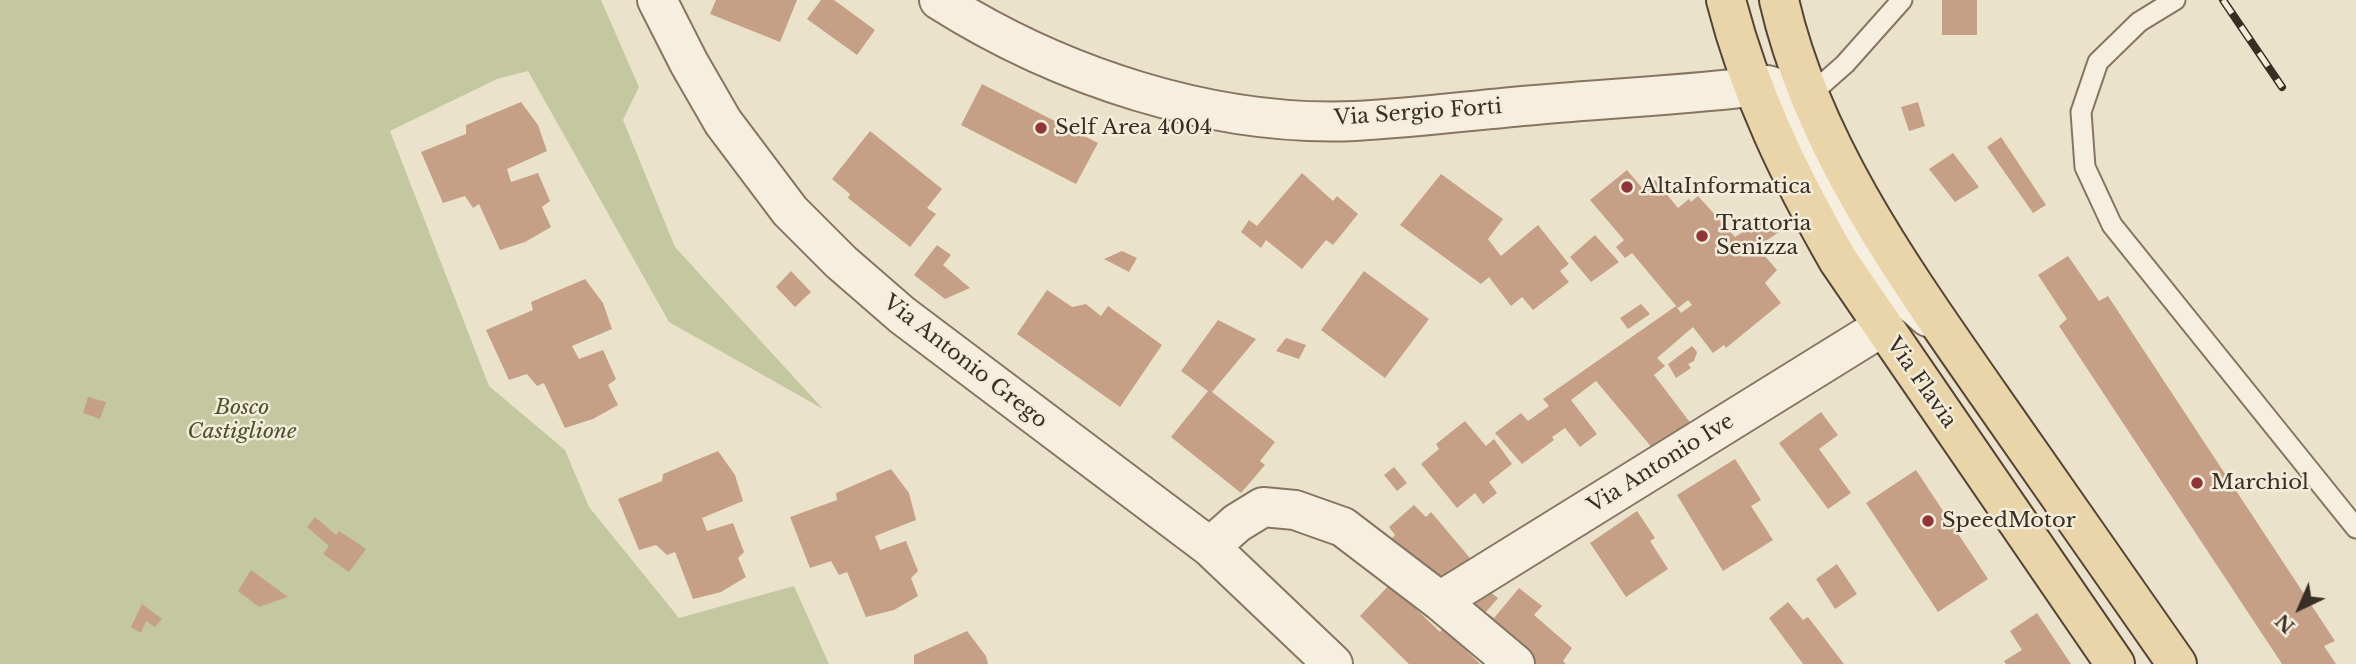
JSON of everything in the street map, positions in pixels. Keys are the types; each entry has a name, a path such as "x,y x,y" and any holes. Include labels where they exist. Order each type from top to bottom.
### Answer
{"main road":[{"name":"Via Flavia","path":"1726,0 1752,87 1777,146 1838,260 2115,664"},
{"name":"Via Flavia","path":"1779,0 1801,74 1838,159 1879,232 2177,664"}],"street":[{"name":"Via Sergio Forti","path":"939,0 1001,36 1126,87 1184,105 1267,118 1354,121 1752,87"},
{"name":"Via Antonio Grego","path":"658,1 723,122 790,211 841,262 902,316 1210,547 1333,664"},
{"name":"Via Flavia","path":"1752,87 1776,86 1783,93 1841,217 1869,261 1886,280 1949,336"},
{"name":"Via Antonio Ive","path":"1440,601 1882,327"},
{"path":"1210,547 1237,523 1263,507 1295,510 1343,527 1440,601 1516,664"}],"lane":[{"path":"1811,94 1845,64 1902,0"},
{"path":"2175,0 2139,22 2098,62 2081,112 2085,167 2112,225 2356,528"}],"green space":[{"name":"Bosco Castiglione","path":"0,0 601,0 639,87 623,120 675,247 823,409 669,322 528,71 497,79 390,131 489,386 565,450 589,507 679,618 794,586 829,664 0,664"}],"building":[{"path":"716,0 797,0 780,42 710,14"},
{"path":"821,0 834,0 875,30 857,55 807,19"},
{"path":"1942,0 1977,0 1977,35 1942,35"},
{"path":"982,84 1098,143 1076,184 961,125"},
{"path":"521,102 538,125 547,151 507,169 511,182 538,173 550,201 542,207 551,227 525,242 500,250 479,204 473,208 465,196 443,203 421,152 466,134 466,125"},
{"path":"1918,102 1925,126 1909,131 1901,107"},
{"path":"870,131 942,189 927,208 936,214 910,247 848,198 850,194 832,179"},
{"path":"2001,137 2046,205 2033,213 1987,147"},
{"path":"1953,153 1979,187 1955,202 1929,169"},
{"path":"1627,170 1643,189 1655,180 1678,208 1698,196 1735,237 1767,217 1779,232 1757,247 1777,270 1765,283 1781,303 1726,348 1724,345 1713,353 1693,327 1657,358 1665,366 1654,375 1695,429 1659,456 1596,381 1571,400 1597,434 1580,447 1565,428 1552,437 1554,440 1522,464 1495,433 1521,413 1528,421 1549,406 1543,399 1676,306 1681,313 1692,305 1688,300 1678,308 1632,253 1625,258 1616,247 1624,240 1590,200"},
{"path":"1302,173 1333,201 1337,196 1358,214 1333,245 1326,240 1302,269 1266,240 1261,248 1241,232 1249,220 1257,226"},
{"path":"1441,174 1503,219 1488,239 1501,256 1538,225 1569,264 1560,271 1569,282 1533,310 1522,297 1511,306 1489,277 1481,284 1400,225"},
{"path":"1595,235 1619,262 1591,282 1570,257"},
{"path":"937,245 951,255 943,265 970,288 945,299 914,275"},
{"path":"1122,251 1137,258 1129,272 1104,259"},
{"name":"Marchiol","path":"2068,256 2099,301 2108,296 2335,641 2324,646 2336,664 2282,664 2059,326 2067,319 2038,275"},
{"path":"791,271 811,292 795,307 776,287"},
{"path":"1364,271 1429,319 1385,378 1321,330"},
{"path":"585,279 603,303 612,329 572,346 579,359 603,350 616,379 608,385 618,405 593,419 565,428 544,383 537,386 527,374 509,380 486,330 533,310 531,302"},
{"path":"1047,290 1072,307 1086,304 1101,316 1108,306 1162,345 1120,407 1017,334"},
{"path":"1641,304 1650,314 1628,329 1620,318"},
{"path":"1218,320 1256,339 1212,392 1275,442 1260,461 1265,465 1241,493 1171,437 1208,391 1181,371"},
{"path":"1286,338 1306,345 1299,359 1276,351"},
{"path":"1692,346 1697,352 1694,361 1688,364 1691,368 1676,378 1668,364"},
{"path":"88,397 106,402 100,419 83,413"},
{"path":"1821,412 1838,435 1819,449 1851,493 1828,509 1779,443"},
{"path":"1465,421 1486,446 1494,439 1512,464 1489,482 1497,493 1483,504 1475,493 1457,508 1421,464 1439,449 1436,444"},
{"path":"718,451 735,475 743,501 702,518 707,531 733,523 744,552 738,558 746,577 721,592 693,599 675,552 667,555 656,545 639,550 618,499 662,481 663,474"},
{"path":"1735,459 1761,500 1751,506 1773,540 1723,571 1677,495"},
{"path":"1394,467 1407,483 1397,491 1384,475"},
{"path":"891,469 909,493 916,520 875,536 880,550 906,541 918,571 911,578 918,596 894,610 866,617 847,572 839,575 831,561 810,568 790,517 837,500 836,493"},
{"path":"1916,470 1988,579 1938,612 1866,503"},
{"path":"1414,505 1426,517 1431,512 1470,558 1464,563 1466,566 1442,587 1387,543 1395,535 1389,527"},
{"path":"1637,511 1655,538 1650,541 1668,569 1626,597 1590,543"},
{"path":"315,517 336,535 339,531 366,549 349,572 323,554 329,546 307,527"},
{"path":"1837,564 1857,594 1835,609 1816,579"},
{"path":"251,570 288,597 259,607 238,591"},
{"path":"1390,584 1440,632 1444,628 1480,664 1409,664 1360,616"},
{"path":"1484,587 1498,598 1480,619 1459,603"},
{"path":"1519,588 1542,606 1534,615 1572,648 1563,661 1566,664 1531,664 1481,623 1487,613 1494,618"},
{"path":"1788,602 1803,620 1808,617 1844,664 1803,664 1769,618"},
{"path":"142,604 162,619 155,627 146,621 141,633 131,627"},
{"path":"2037,613 2071,664 2006,664 2004,661 2022,650 2010,631"},
{"path":"967,631 986,656 988,664 914,664 914,655"}],"railway":[{"path":"2223,0 2282,87"}],"place":[{"name":"Self Area 4004","path":"1041,128"},
{"name":"AltaInformatica","path":"1627,187"},
{"name":"Trattoria Senizza","path":"1702,236"},
{"name":"Marchiol","path":"2197,483"},
{"name":"SpeedMotor","path":"1928,521"}]}
